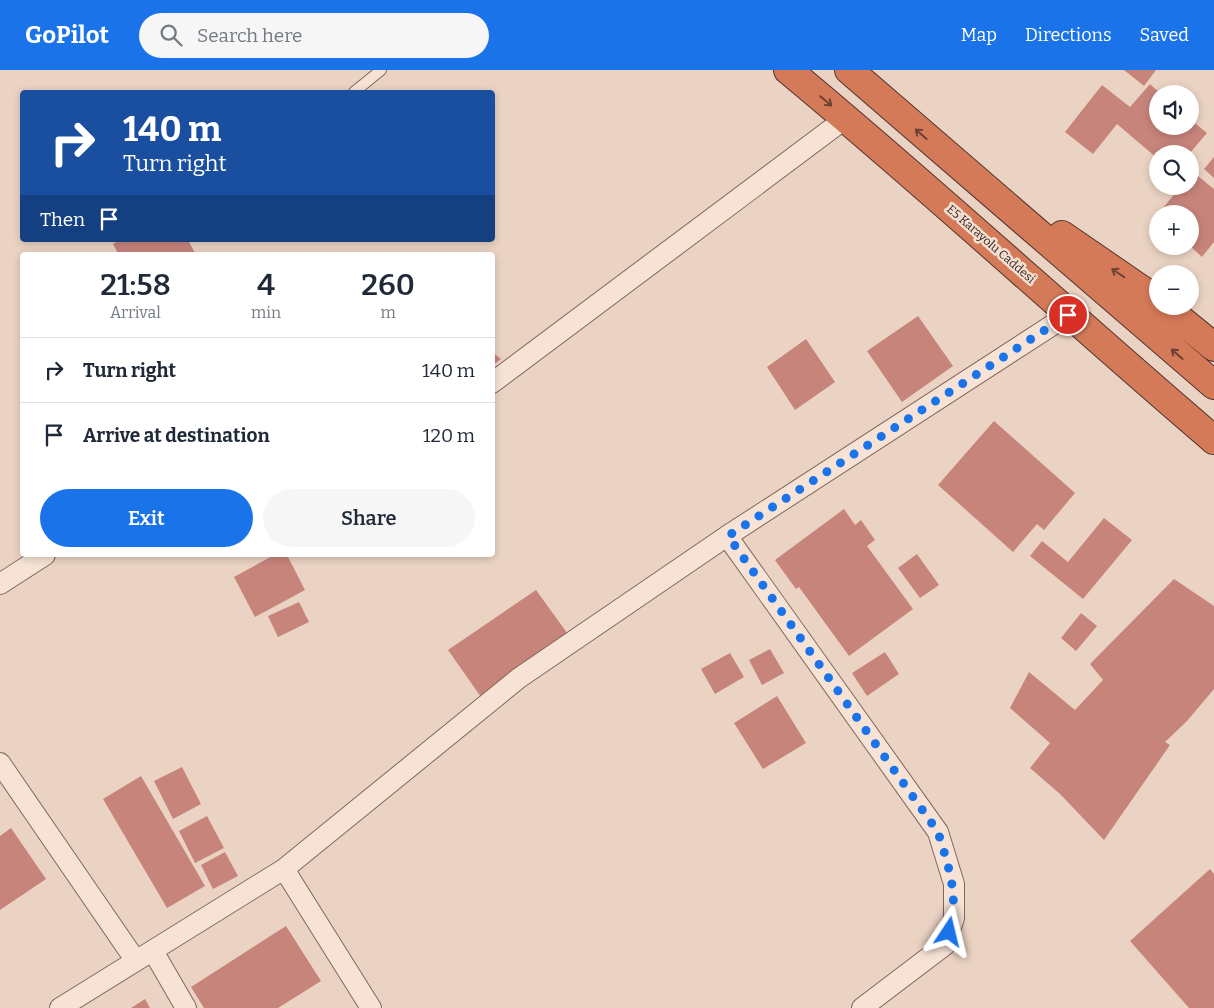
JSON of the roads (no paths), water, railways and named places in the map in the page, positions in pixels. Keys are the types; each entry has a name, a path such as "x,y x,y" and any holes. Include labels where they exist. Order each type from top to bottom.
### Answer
{"highway":[{"name":"E5 Karayolu Caddesi","path":"788,70 846,118 1024,273 1068,315 1214,440"},
{"path":"849,70 1214,386"},
{"path":"952,161 1149,295"},
{"path":"1068,315 1214,459"},
{"path":"1175,315 1214,347"}],"street":[{"path":"495,381 846,118"},
{"path":"60,1008 284,869 519,678 728,536 1068,315"},
{"path":"728,536 938,832 954,884 954,918 945,945 862,1008"},
{"path":"0,584 42,557"},
{"path":"0,763 136,961"},
{"path":"284,869 371,1008"},
{"path":"154,951 186,1008"}],"lane":[{"path":"356,90 380,70"}]}
